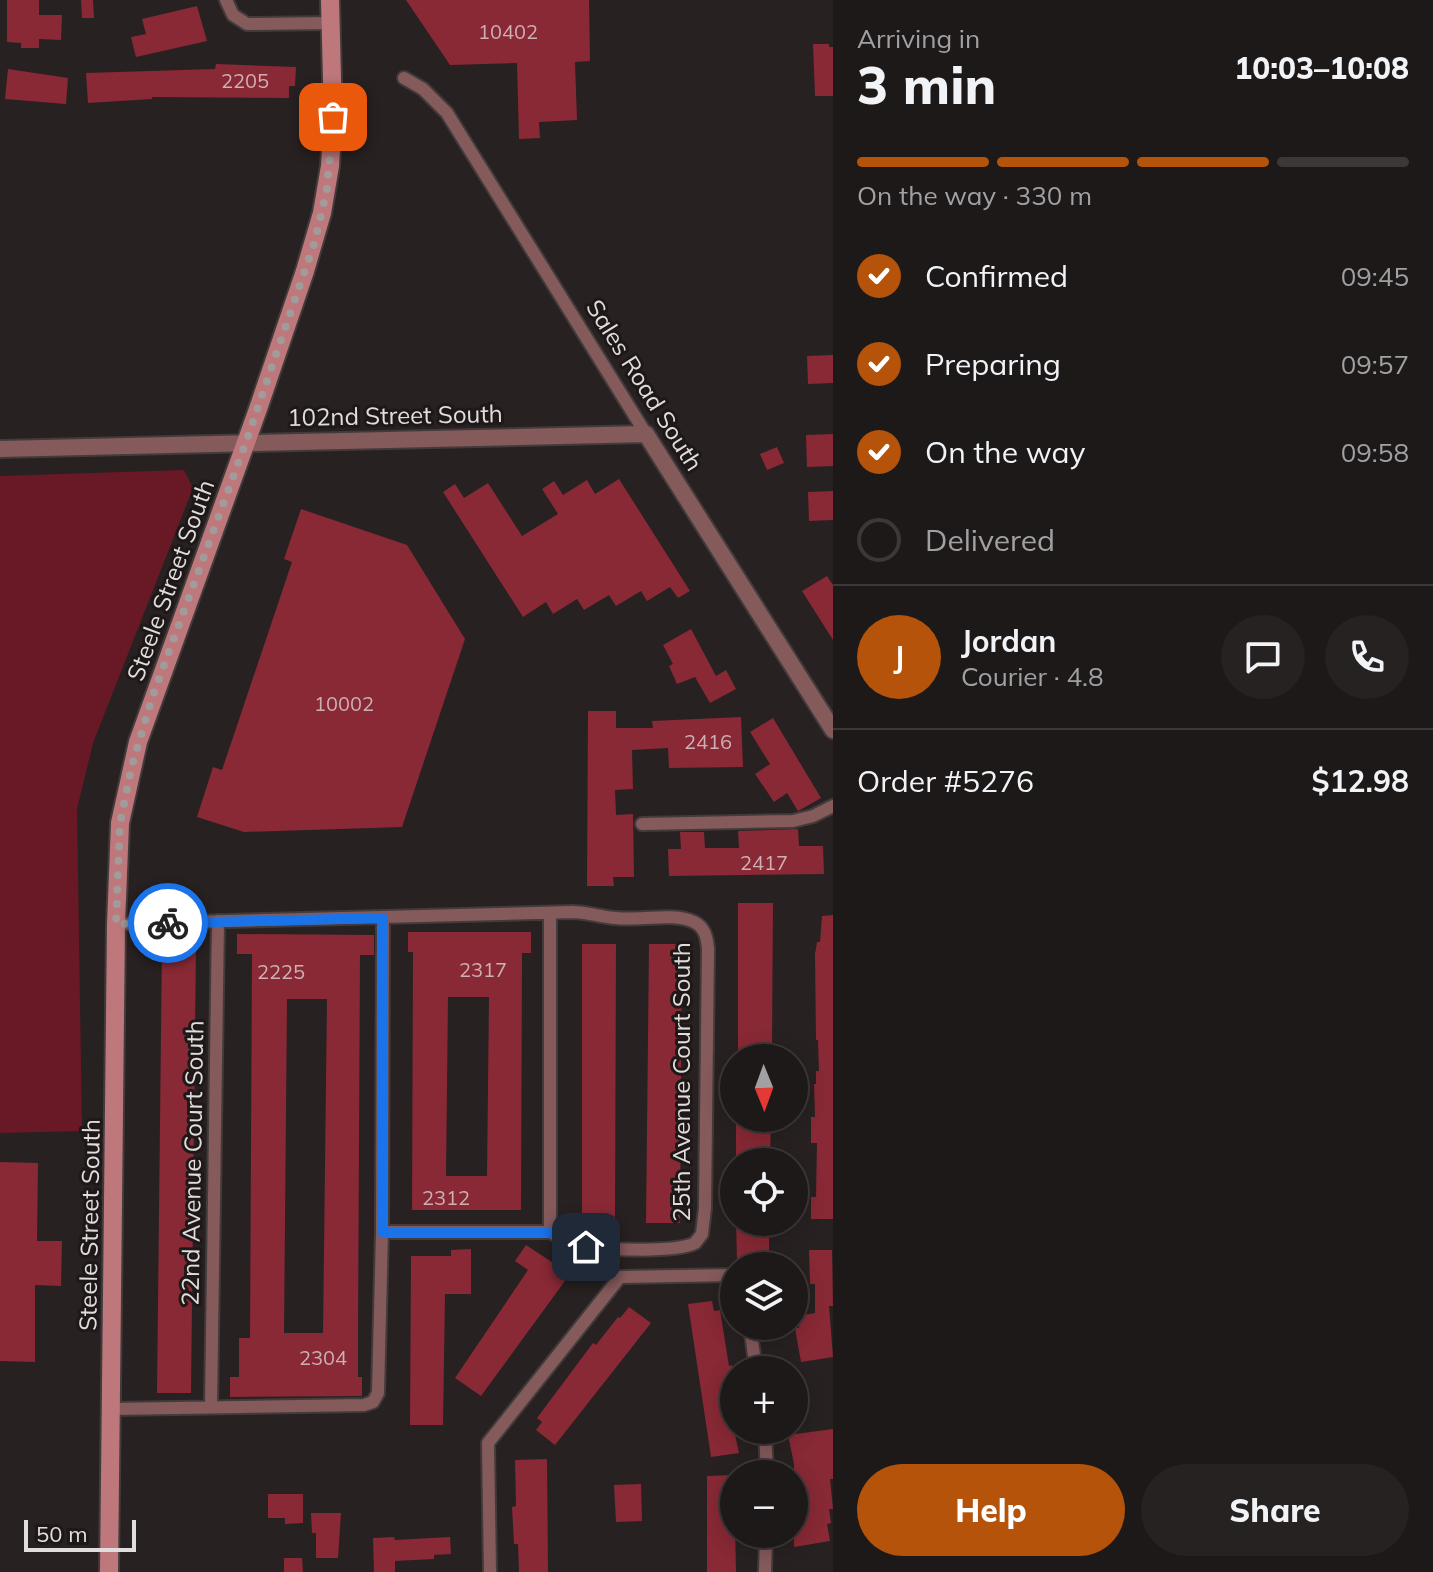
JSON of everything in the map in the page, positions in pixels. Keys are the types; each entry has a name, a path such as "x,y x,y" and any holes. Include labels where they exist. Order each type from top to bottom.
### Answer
{"main road":[{"name":"Steele Street South","path":"109,1572 116,924 120,823 132,765 153,695 246,442 315,241 327,189 333,117 330,0"}],"street":[{"path":"226,0 233,15 247,24 331,23"},
{"name":"Sales Road South","path":"404,78 423,89 447,113 833,730"},
{"name":"102nd Street South","path":"0,449 646,434"},
{"path":"642,824 793,821 833,806"},
{"path":"116,924 550,913 550,1232 382,1232"},
{"name":"25th Avenue Court South","path":"550,913 680,919 699,925 708,940 705,1208 704,1227 699,1239 687,1247 605,1248 574,1244 550,1232"},
{"path":"111,1409 364,1405 373,1402 380,1387 383,918"},
{"name":"22nd Avenue Court South","path":"211,1406 218,921"},
{"path":"490,1572 488,1443 620,1277 720,1275"},
{"path":"765,1572 766,1548"}],"shaded area":[{"path":"184,470 193,488 93,743 77,809 82,1131 0,1133 0,476"}],"building":[{"path":"7,0 39,0 39,15 62,15 61,40 39,39 39,48 21,48 21,43 7,42"},
{"path":"81,0 93,0 94,18 82,18"},
{"path":"406,0 589,0 590,61 575,62 577,120 539,122 540,138 519,139 517,63 450,65"},
{"path":"197,6 207,41 136,57 131,37 146,34 142,19"},
{"path":"813,44 833,47 833,96 815,96"},
{"path":"216,64 296,67 295,86 289,86 289,98 152,97 88,103 86,73 215,69"},
{"path":"8,69 68,78 66,104 5,99"},
{"path":"833,355 833,383 808,384 807,356"},
{"path":"833,434 833,466 807,467 806,435"},
{"path":"777,447 784,463 767,470 760,454"},
{"path":"619,479 690,591 678,598 670,587 647,601 641,591 616,606 609,595 584,610 577,599 553,614 546,602 523,617 443,492 455,484 464,498 488,483 522,536 558,514 542,489 554,481 563,495 587,480 595,494"},
{"path":"833,491 833,520 809,521 808,492"},
{"path":"301,509 407,545 465,639 402,827 244,832 197,817 213,767 222,770 292,562 284,559"},
{"path":"827,576 833,585 833,640 802,591"},
{"path":"691,629 716,676 726,670 736,689 710,703 695,677 677,684 669,666 673,664 663,645"},
{"path":"588,711 616,711 616,728 653,728 652,721 741,717 743,767 669,768 668,748 632,750 633,789 615,790 616,815 633,814 634,877 613,877 614,886 587,886"},
{"path":"773,718 821,798 798,811 787,793 774,802 755,774 770,764 750,732"},
{"path":"798,829 799,846 823,846 824,874 669,876 668,849 681,849 680,832 704,832 705,848 739,848 738,831"},
{"path":"738,903 773,903 772,1044 738,1044"},
{"path":"833,915 833,1219 811,1219 811,1197 816,1197 817,1143 811,1143 811,1117 815,1117 814,1084 816,1071 819,1071 815,954 817,942 820,942 822,916"},
{"path":"408,932 531,932 531,953 522,953 521,1210 412,1210 413,952 408,952","holes":["448,997 489,997 487,1176 446,1176"]},
{"path":"237,934 374,935 374,955 360,955 358,1377 362,1377 362,1396 230,1397 230,1377 239,1377 239,1338 250,1338 252,954 237,954","holes":["287,999 327,999 323,1333 284,1333"]},
{"path":"162,943 196,943 191,1393 157,1393"},
{"path":"582,944 616,944 615,1222 582,1222"},
{"path":"649,944 682,944 680,1223 646,1223"},
{"path":"736,1132 771,1132 770,1148 736,1148"},
{"path":"0,1162 38,1163 37,1241 62,1241 61,1286 35,1285 35,1362 0,1361"},
{"path":"736,1236 769,1236 769,1252 737,1252"},
{"path":"526,1245 570,1274 481,1396 455,1378 528,1270 515,1261"},
{"path":"471,1249 471,1294 445,1294 443,1425 410,1425 411,1256 451,1256 451,1250"},
{"path":"809,1250 832,1250 833,1306 829,1306 833,1357 808,1361 808,1356 800,1356 797,1340 808,1340 808,1314 815,1313 815,1284 810,1284"},
{"path":"712,1301 714,1311 720,1310 720,1340 725,1340 727,1356 720,1356 720,1444 737,1444 739,1453 711,1457 688,1304"},
{"path":"629,1307 651,1323 555,1445 536,1430 542,1422 537,1418 593,1343 596,1345"},
{"path":"833,1429 833,1479 830,1479 833,1509 829,1509 831,1523 827,1524 830,1541 808,1545 808,1460 793,1460 790,1444 808,1444 808,1432"},
{"path":"547,1459 548,1572 519,1572 512,1507 516,1506 515,1460"},
{"path":"707,1476 720,1476 720,1548 736,1548 736,1572 707,1572"},
{"path":"641,1484 642,1521 616,1522 614,1485"},
{"path":"268,1494 303,1494 303,1523 285,1524 285,1518 268,1518"},
{"path":"311,1513 341,1513 338,1558 316,1558 316,1533 312,1533"},
{"path":"394,1537 395,1540 450,1537 451,1554 434,1555 434,1559 395,1561 395,1572 374,1572 373,1538"},
{"path":"284,1558 302,1558 303,1572 284,1572"}],"way so far":[{"path":"168,923 116,924 120,823 125,793 153,695 246,442 315,241 327,189 333,117"}],"route":[{"path":"168,923 383,918 382,1232 550,1232 586,1247"}]}
